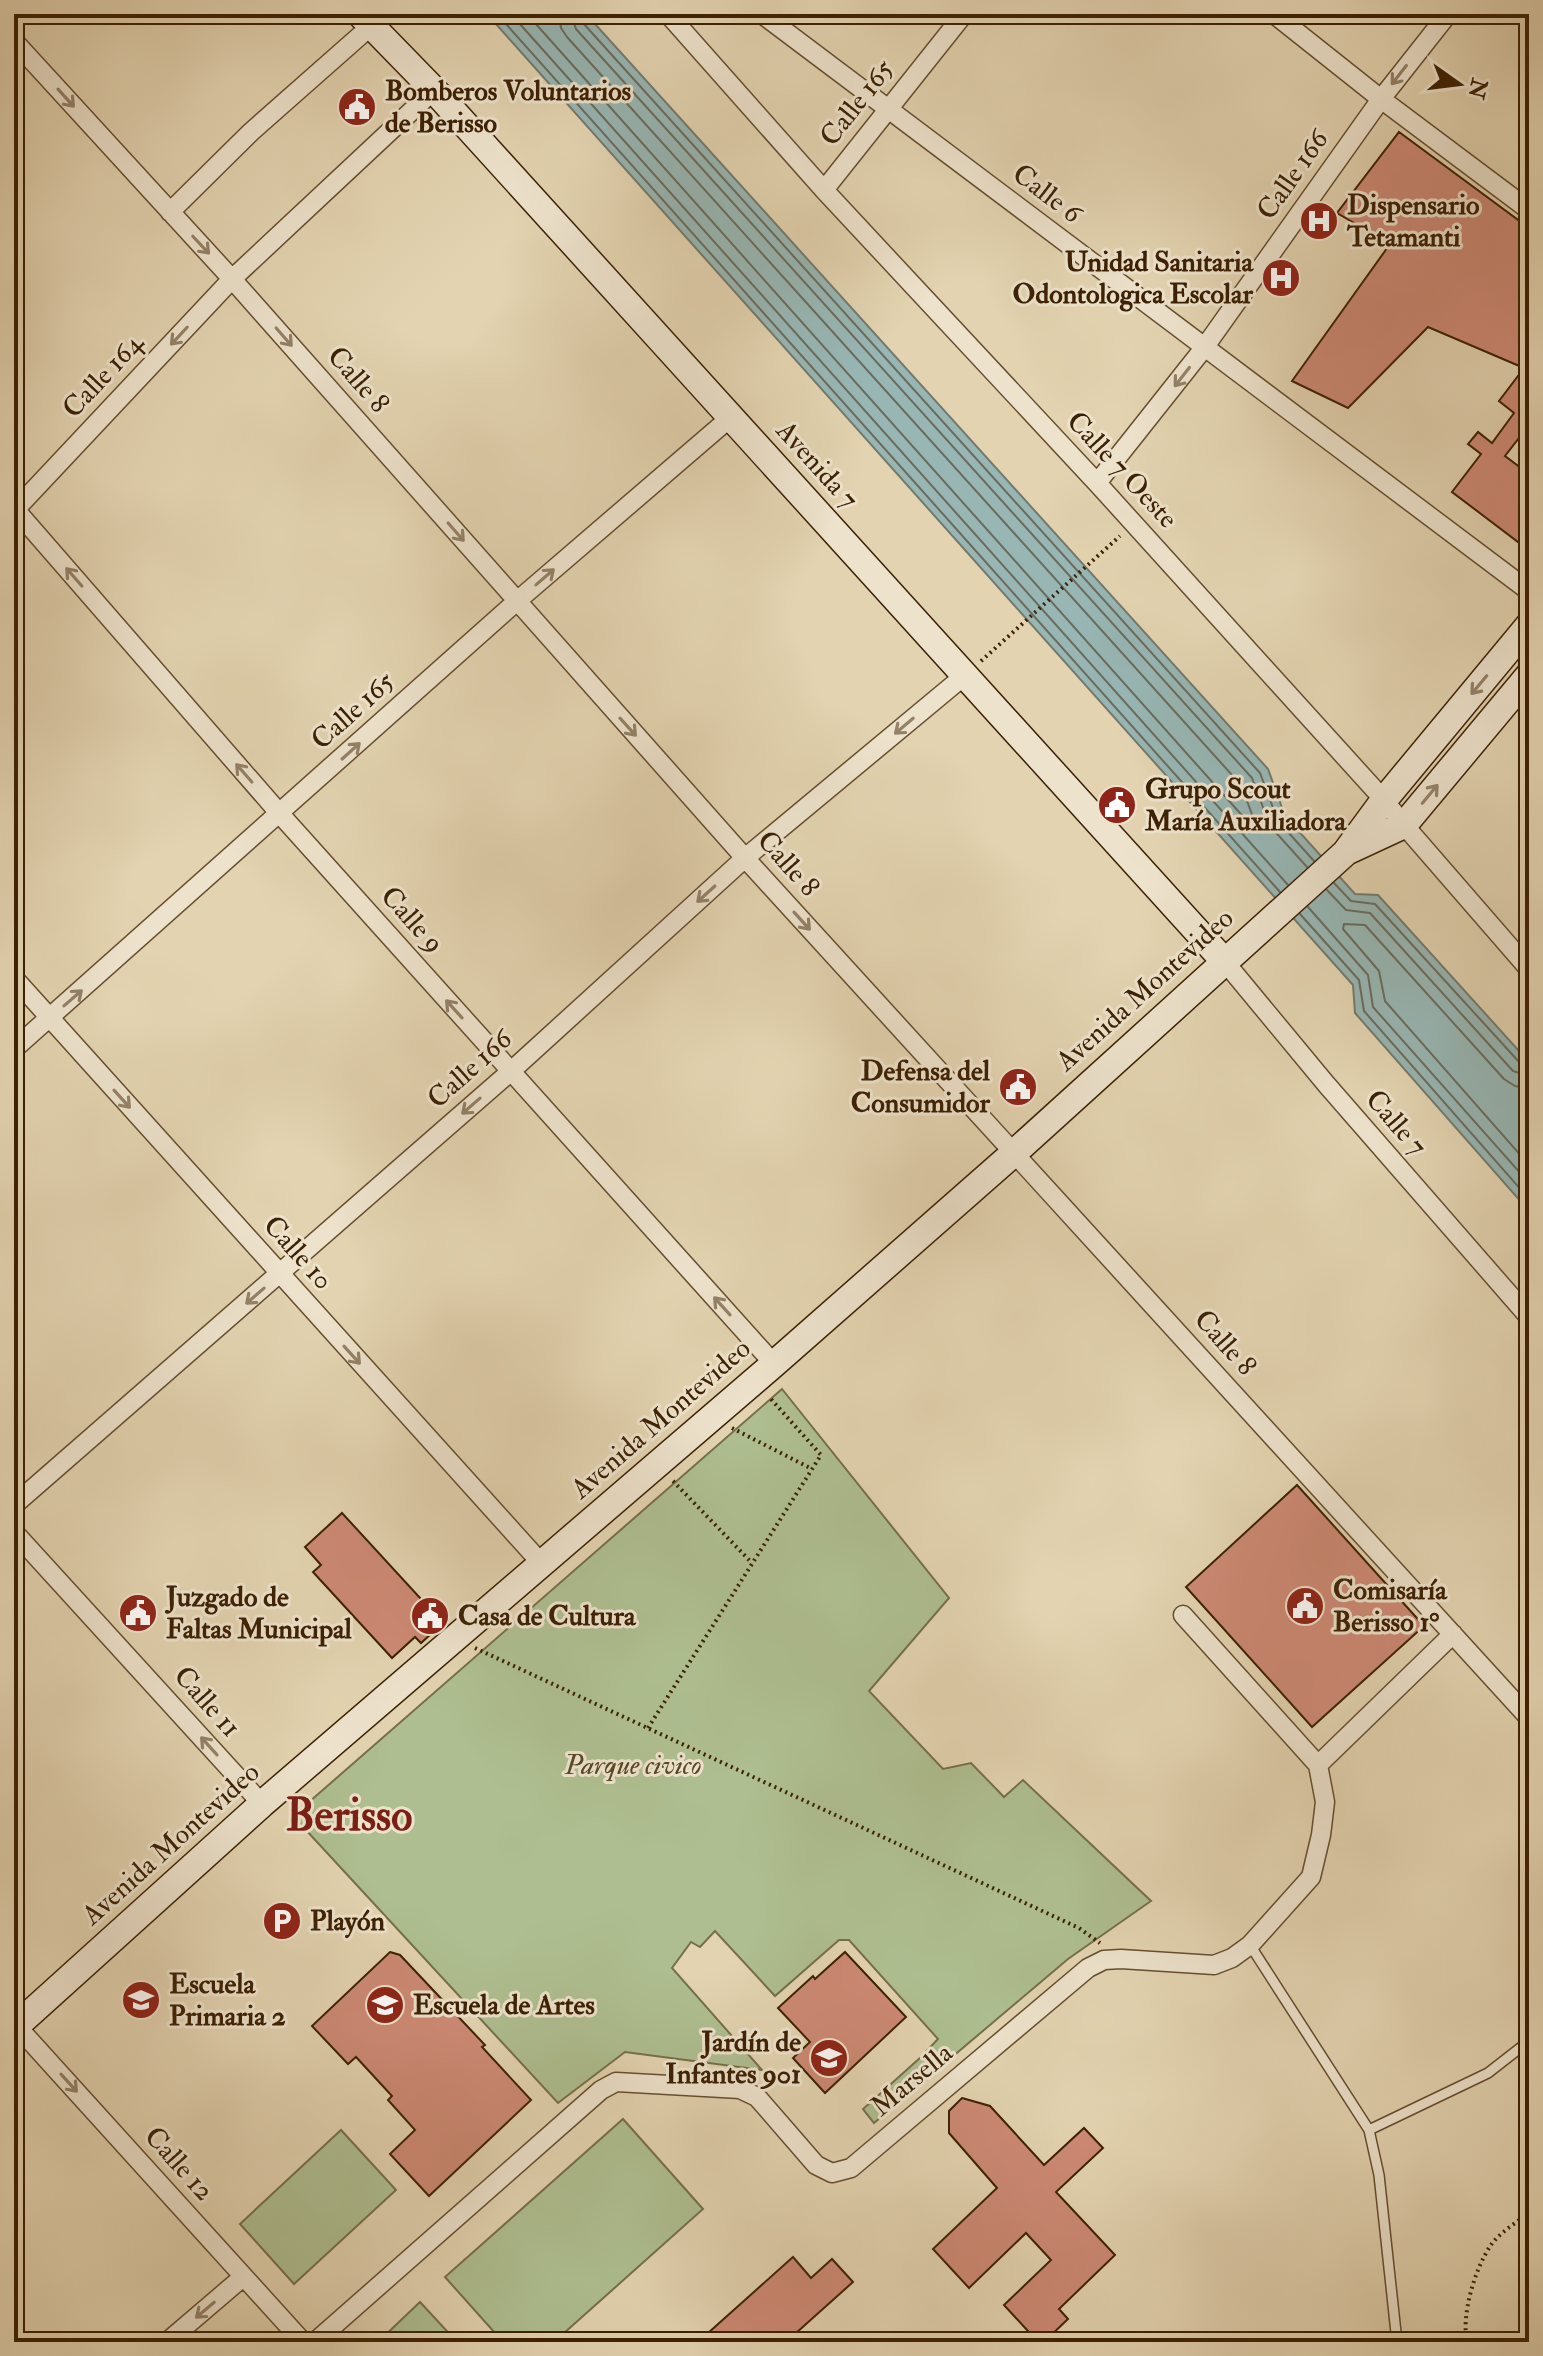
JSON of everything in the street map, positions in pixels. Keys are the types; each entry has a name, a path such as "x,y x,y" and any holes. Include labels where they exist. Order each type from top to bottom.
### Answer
{"main road":[{"name":"Avenida 7","path":"365,20 434,90 1225,962"},
{"name":"Avenida Montevideo","path":"15,2025 262,1804 765,1373 1014,1153 1345,853 1384,800 1529,625"},
{"name":"Avenida Montevideo","path":"1345,853 1404,825 1529,675"}],"street":[{"name":"Calle 7 Oeste","path":"668,14 824,190 1134,523 1384,800 1529,969"},
{"name":"Calle 6","path":"762,14 1529,591"},
{"name":"Calle 165","path":"824,190 964,14"},
{"path":"1274,14 1529,210"},
{"name":"Calle 166","path":"1097,483 1204,348 1381,99 1448,14"},
{"path":"170,212 365,20"},
{"name":"Calle 8","path":"14,41 232,279 745,858 1529,1718"},
{"name":"Calle 164","path":"15,509 232,279 434,90"},
{"name":"Calle 165","path":"14,1049 517,601 731,417"},
{"name":"Calle 9","path":"15,509 510,1072 765,1373"},
{"name":"Calle 166","path":"14,1505 510,1072 745,858 964,676"},
{"name":"Calle 7","path":"1225,962 1326,1084 1529,1317"},
{"name":"Calle 10","path":"14,978 542,1564"},
{"name":"Calle 11","path":"14,1532 262,1804"},
{"path":"1183,1615 1318,1765 1453,1634"},
{"name":"Marsella","path":"315,2342 601,2090 616,2082 740,2089 757,2097 816,2165 832,2173 851,2168 1088,1968 1104,1960 1214,1965 1232,1958 1250,1945 1311,1877 1325,1802 1318,1765"},
{"name":"Calle 12","path":"15,2025 303,2342"},
{"path":"167,2342 243,2277"}],"lane":[{"path":"1250,1945 1369,2130 1379,2175 1397,2342"},
{"path":"1369,2130 1488,2073 1529,2041"}],"path":[{"path":"964,676 1134,523"},
{"path":"648,1728 821,1455 765,1373"},
{"path":"712,1418 812,1469"},
{"path":"658,1464 752,1563"},
{"path":"455,1638 1079,1928 1121,1959"},
{"path":"1467,2342 1465,2334 1472,2287 1491,2244 1529,2213"}],"green space":[{"name":"Parque civico","path":"782,1389 949,1598 869,1691 943,1769 971,1763 1004,1797 1023,1780 1151,1901 1068,1959 874,2123 863,2109 938,2039 849,1940 839,1940 775,1996 715,1931 700,1947 691,1942 672,1968 762,2070 625,2052 558,2103 293,1816"},
{"path":"623,2119 703,2209 554,2342 503,2342 445,2277"},
{"path":"341,2130 396,2190 294,2284 240,2224"},
{"path":"420,2302 457,2342 378,2342"}],"water":[{"path":"487,14 586,14 1268,769 1285,816 1355,894 1378,895 1529,1062 1529,1211 1355,1013 1353,985"}],"building":[{"path":"1399,132 1529,228 1529,425 1505,456 1529,474 1529,536 1522,545 1452,492 1481,454 1468,444 1478,432 1492,443 1514,413 1499,401 1524,368 1428,327 1348,408 1292,381 1390,244 1337,213"},
{"name":"Comisaría Berisso 1°","path":"1297,1485 1424,1626 1312,1727 1186,1587"},
{"path":"342,1513 443,1623 421,1643 415,1637 392,1658 313,1572 321,1565 305,1547"},
{"path":"390,1952 400,1955 485,2045 482,2047 531,2100 429,2196 390,2154 415,2130 388,2100 392,2096 356,2057 348,2064 312,2026"},
{"path":"845,1952 906,2017 825,2093 793,2058 810,2042 778,2008"},
{"path":"962,2098 990,2106 1044,2165 1084,2128 1103,2148 1056,2192 1115,2255 1059,2309 1068,2319 1044,2342 1038,2342 1004,2305 1051,2260 1026,2233 969,2288 933,2249 997,2188 949,2133 949,2111"},
{"path":"793,2257 811,2278 832,2259 853,2282 786,2342 698,2342"}],"place":[{"name":"Bomberos Voluntarios de Berisso","path":"357,107"},
{"name":"Dispensario Tetamanti","path":"1319,221"},
{"name":"Unidad Sanitaria Odontologica Escolar","path":"1281,278"},
{"name":"Grupo Scout María Auxiliadora","path":"1117,805"},
{"name":"Defensa del Consumidor","path":"1018,1087"},
{"name":"Comisaría Berisso 1°","path":"1305,1606"},
{"name":"Juzgado de Faltas Municipal","path":"138,1613"},
{"name":"Casa de Cultura","path":"430,1616"},
{"name":"Playón","path":"282,1921"},
{"name":"Escuela Primaria 2","path":"141,2000"},
{"name":"Escuela de Artes","path":"385,2005"},
{"name":"Jardín de Infantes 901","path":"829,2058"}],"district":[{"name":"Berisso","path":"349,1816"}]}
